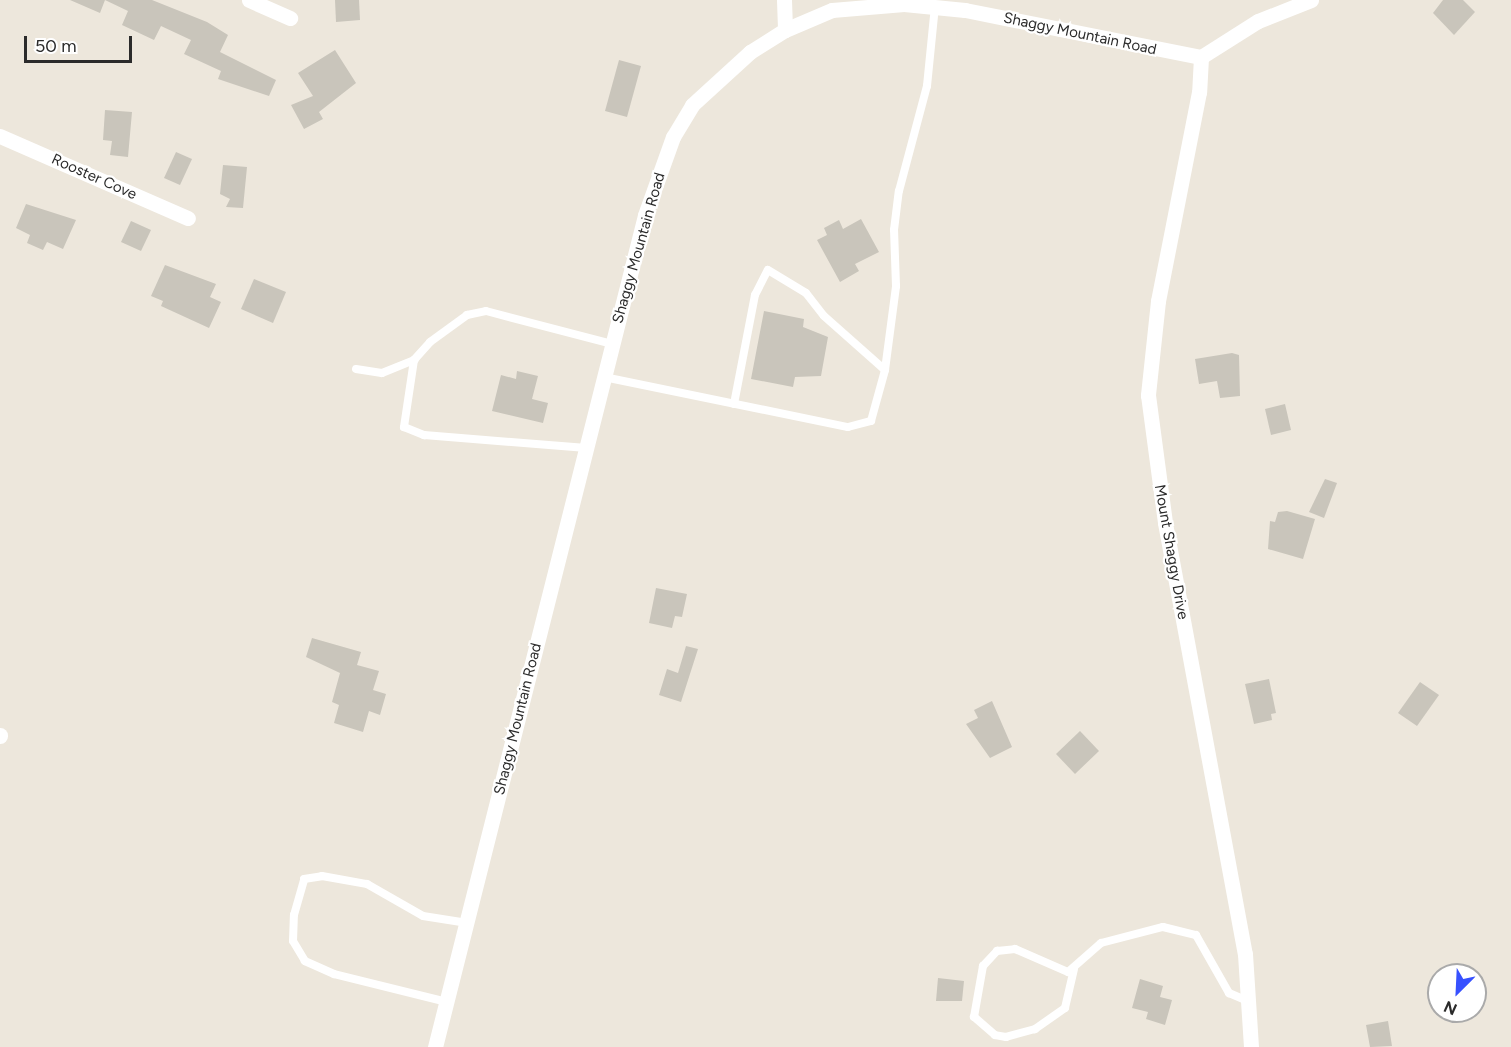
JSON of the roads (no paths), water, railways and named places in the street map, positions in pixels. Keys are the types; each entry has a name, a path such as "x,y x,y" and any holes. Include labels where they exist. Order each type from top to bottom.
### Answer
{"street":[{"path":"249,0 290,18"},
{"path":"784,0 785,30"},
{"path":"1201,57 1258,21 1311,0"},
{"name":"Shaggy Mountain Road","path":"435,1047 448,1003 645,215 673,137 692,105 722,73 785,30 832,10 852,6 935,6 1201,57"},
{"name":"Mount Shaggy Drive","path":"1201,57 1199,92 1158,301 1148,395 1165,523 1245,954 1250,1001 1251,1047"},
{"name":"Rooster Cove","path":"0,136 188,218"}],"lane":[{"path":"604,377 848,427 871,421 885,370 896,286 897,211 927,86 935,6"},
{"path":"734,404 755,296 768,270 806,293 824,316 885,370"},
{"path":"356,369 382,373 414,360 430,342 467,315 486,310 612,344"},
{"path":"414,360 404,427 424,435 586,448"},
{"path":"448,1003 334,974 305,961 293,941 294,915 304,879 322,876 367,884 423,916 467,923"},
{"path":"1074,969 1049,967 1015,949 997,951 983,966 974,1017 995,1035 1006,1037 1035,1029 1065,1008 1074,969 1101,943 1142,930 1176,927 1201,941 1229,993 1250,1001"}]}
